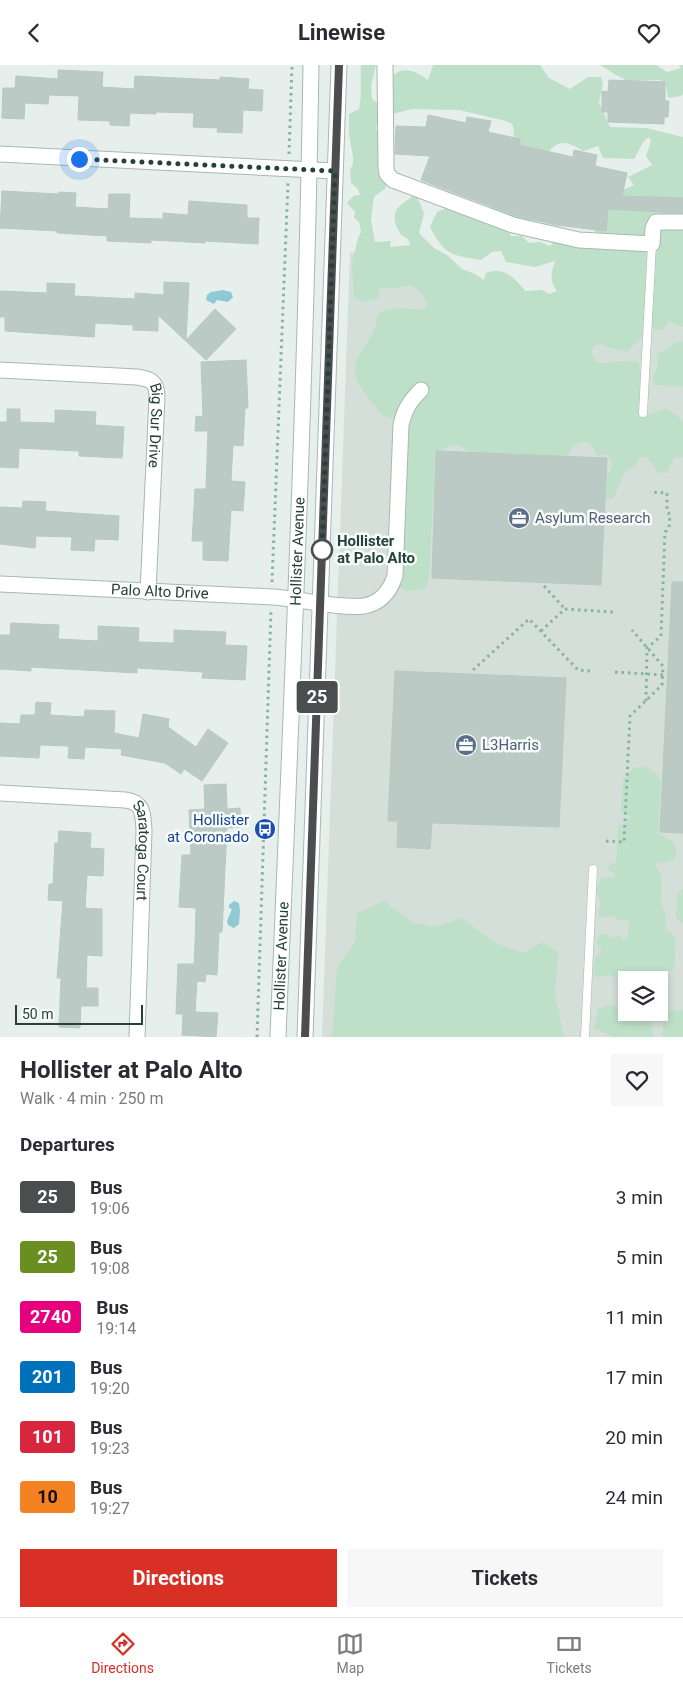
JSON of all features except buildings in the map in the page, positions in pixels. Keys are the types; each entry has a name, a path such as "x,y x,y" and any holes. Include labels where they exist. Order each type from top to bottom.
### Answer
{"street":[{"name":"Hollister Avenue","path":"278,1037 295,599 311,65"},
{"name":"Hollister Avenue","path":"305,1037 339,65"},
{"path":"385,65 386,168 387,173 392,179 513,225 579,240 652,243 653,228 656,221 683,222"},
{"path":"0,154 335,171"},
{"name":"Big Sur Drive","path":"0,371 137,377 154,382 157,389 157,397 148,592"},
{"name":"Palo Alto Drive","path":"0,584 295,599 336,605 364,606 374,603 384,597 391,587 395,576 401,425 410,400 422,390"},
{"name":"Saratoga Court","path":"0,793 126,800 140,805 144,831 137,1037"}],"lane":[{"path":"643,413 652,243"},
{"path":"585,1037 593,869"}],"path":[{"path":"288,155 292,65"},
{"path":"272,583 288,179"},
{"path":"646,701 647,649 660,636 665,532 669,528 670,515 667,511 668,493 650,492"},
{"path":"544,586 565,609 614,612"},
{"path":"257,1037 272,609"},
{"path":"541,631 565,609"},
{"path":"472,670 529,619 578,670 590,671"},
{"path":"606,841 624,842 630,716 662,685 663,666 632,630"},
{"path":"615,672 663,675"}],"shaded area":[{"path":"350,252 374,254 521,307 683,256 683,1037 322,1037"}],"green space":[{"path":"361,65 376,65 371,86 372,99 382,107 376,129 384,139 383,162 386,188 374,197 371,219 375,242 391,241 390,247 410,245 408,239 401,235 398,230 395,216 398,208 416,194 424,213 419,233 434,248 447,255 462,269 484,280 486,273 492,271 504,272 513,278 525,291 542,290 549,294 557,291 552,276 555,261 535,267 506,262 501,251 492,252 481,260 450,253 440,244 430,227 437,212 461,203 494,216 490,205 536,210 525,228 505,226 511,236 522,236 529,243 539,242 550,246 557,238 599,239 601,233 595,232 592,223 604,198 634,185 628,177 652,165 646,156 651,141 649,137 644,141 634,159 603,158 598,146 583,151 567,143 561,143 547,153 538,167 513,143 514,130 512,124 506,121 459,110 412,109 393,114 389,79 399,72 408,71 428,80 433,65 540,65 549,78 570,89 588,77 601,77 603,84 599,102 610,127 646,128 683,137 683,327 669,322 663,330 650,328 643,330 643,336 627,352 602,344 596,345 591,351 594,359 599,363 639,362 640,376 649,391 646,415 667,408 683,421 683,457 674,457 667,473 659,473 646,457 639,457 636,464 625,472 614,497 610,499 605,498 603,480 609,474 612,462 606,454 597,456 591,444 582,441 573,447 561,464 512,453 483,455 473,453 458,446 446,447 435,459 429,580 424,589 408,591 400,588 397,577 395,421 383,416 364,392 355,375 355,366 376,326 377,316 393,309 423,309 427,304 422,293 411,285 397,288 380,288 378,298 363,302 354,297 352,263 361,232 359,222 354,218 355,212 347,203 353,196 360,195 358,189 351,183 350,170 353,164 353,157 349,134 349,114 359,109"},
{"path":"600,65 656,65 667,72 681,68 679,65 683,65 683,94 668,98 666,85 660,80 628,81"},
{"path":"683,341 683,387 656,385 652,380 658,366 657,354 670,348 674,343"},
{"path":"644,766 655,772 661,780 658,833 674,843 677,852 674,860 663,863 658,862 655,867 662,875 661,900 666,917 666,931 671,932 676,940 674,969 668,971 618,971 618,978 608,975 594,976 595,957 601,954 601,949 596,943 600,934 607,935 610,938 621,936 623,939 628,939 629,920 619,920 612,915 599,918 601,902 597,889 602,877 613,878 615,874 608,867 611,863 616,863 618,825 622,825 630,816 621,811 623,780 634,768"},
{"path":"683,888 683,924 676,918 677,896"},
{"path":"384,901 414,923 435,927 462,918 495,943 523,953 543,942 558,952 555,993 564,1037 332,1037 337,968 355,942 357,913"},
{"path":"608,1005 618,1006 618,1021 650,1021 653,1037 613,1037 594,1028 598,1009"},
{"path":"672,1010 683,1010 683,1037 662,1037 664,1021 668,1021 668,1013"}],"water":[{"path":"223,290 231,292 233,297 228,302 217,300 214,304 206,300 207,295 211,292"},
{"path":"234,901 239,903 240,911 239,924 234,928 228,925 227,921 232,909 229,908 229,905"}],"bus line":[{"name":"25","path":"305,1037 339,65"}],"place":[{"name":"Asylum Research","path":"519,518"},
{"name":"Hollister at Palo Alto","path":"322,550"},
{"name":"L3Harris","path":"466,745"},
{"name":"Hollister at Coronado","path":"265,829"}],"route":[{"path":"79,159 335,171 322,550"}]}
